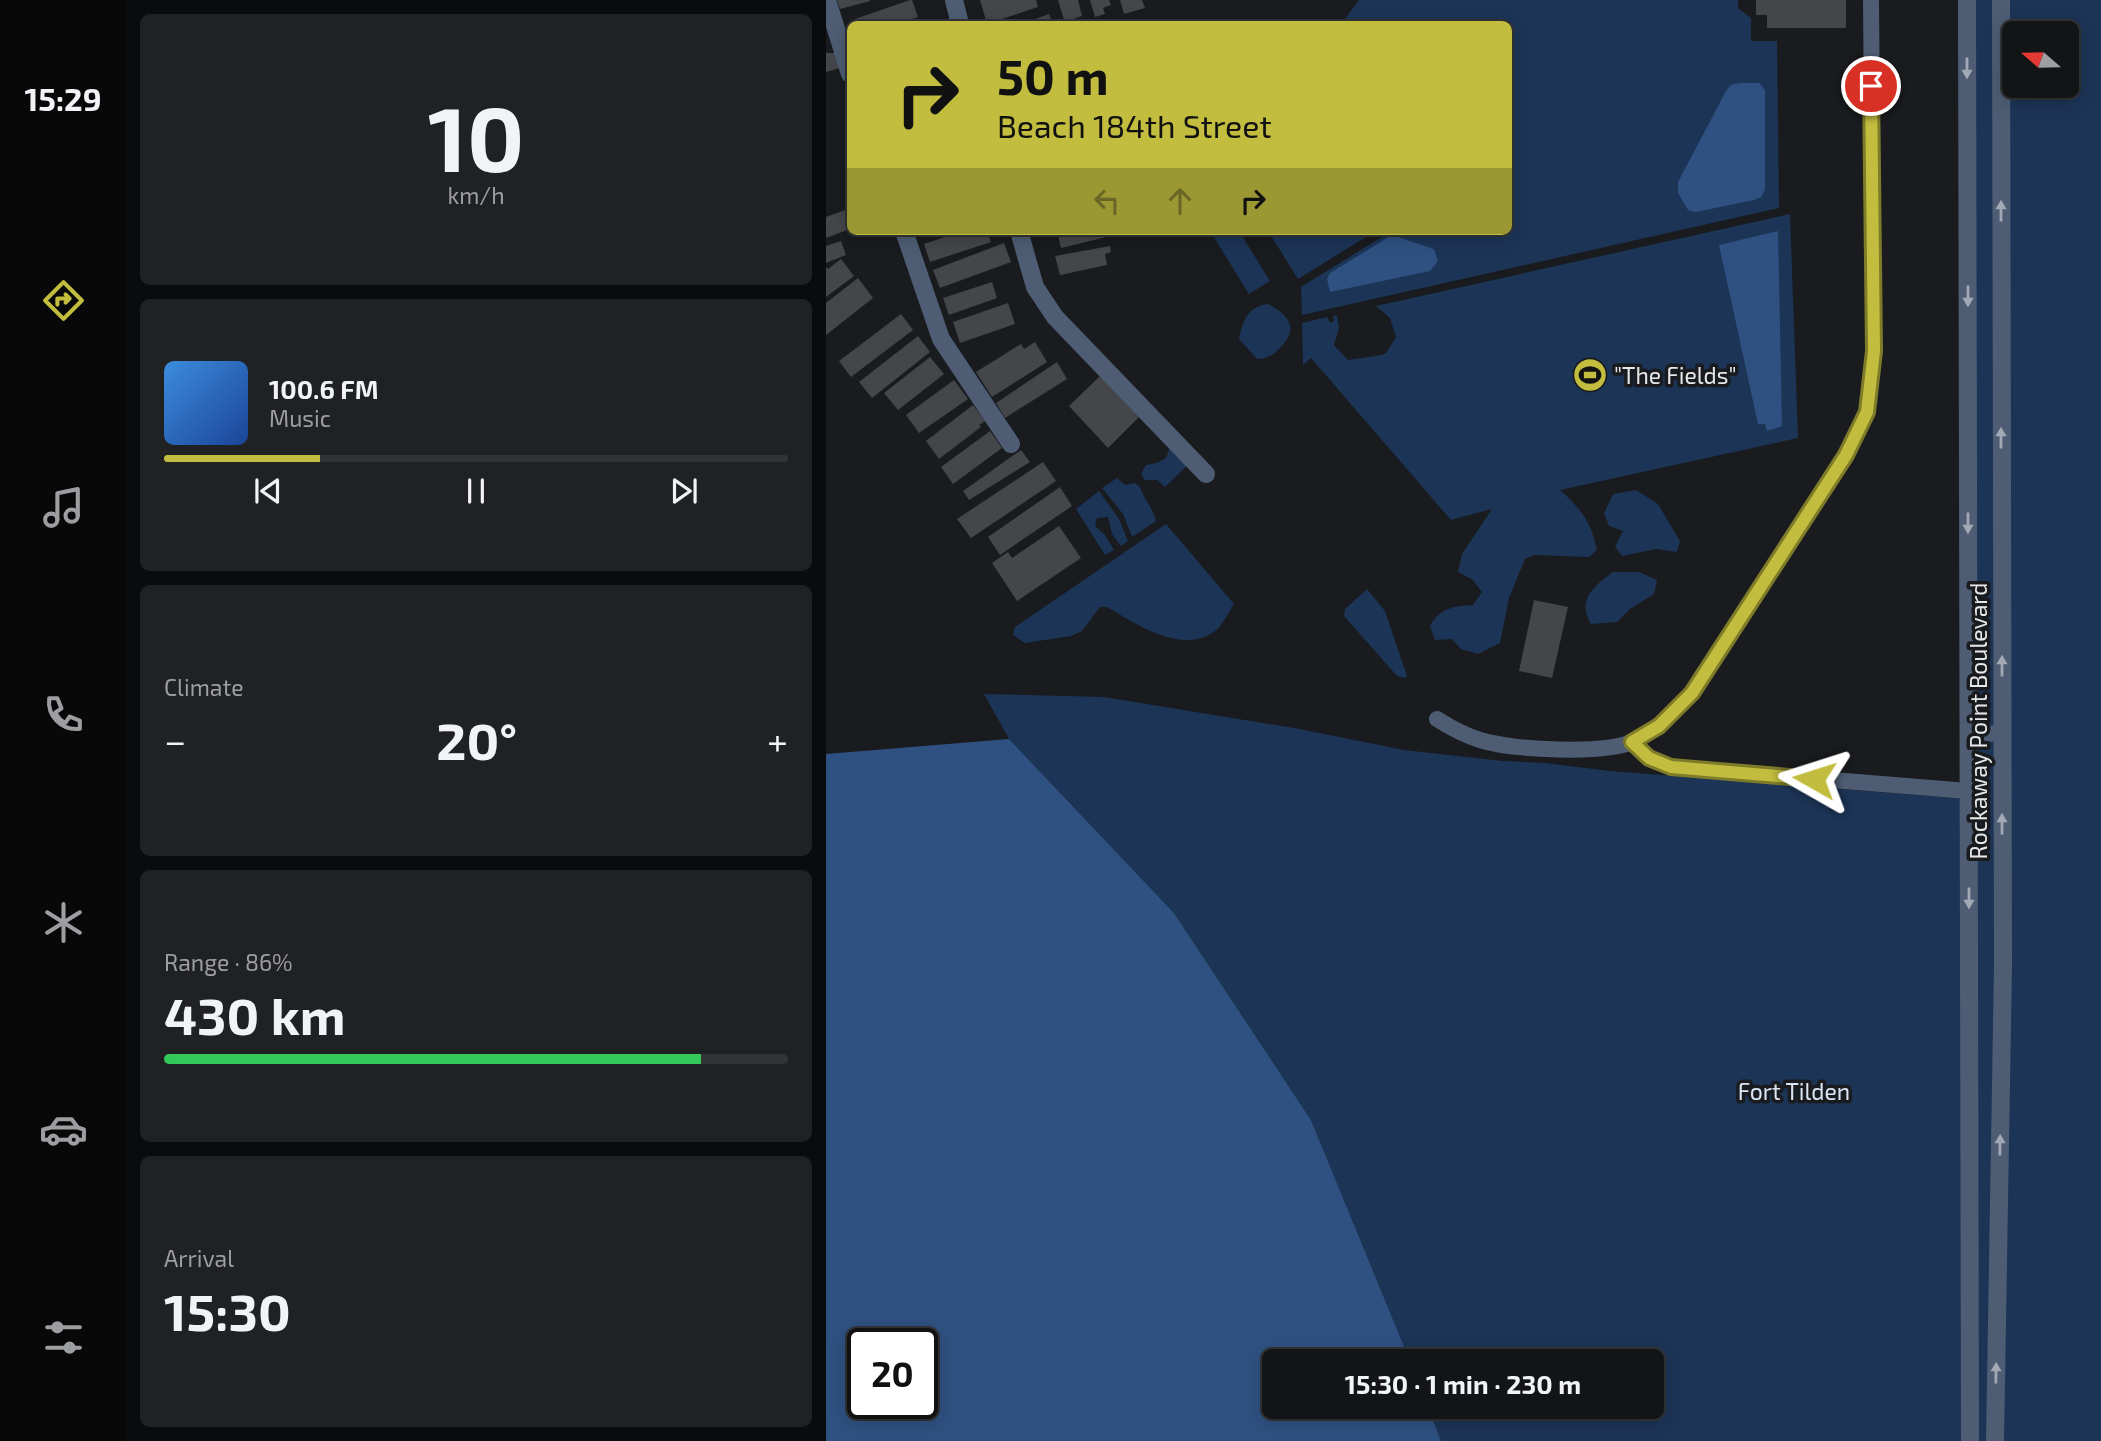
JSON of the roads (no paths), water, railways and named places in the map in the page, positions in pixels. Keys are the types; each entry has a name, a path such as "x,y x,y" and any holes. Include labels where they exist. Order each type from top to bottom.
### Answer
{"street":[{"path":"827,0 847,64"},
{"path":"954,0 959,21"},
{"name":"Rockaway Point Boulevard","path":"1967,0 1970,1441"},
{"name":"Rockaway Point Boulevard","path":"1995,1441 2002,1039 2001,0"},
{"path":"905,235 941,340 1012,444"},
{"path":"1020,235 1035,287 1055,317 1206,474"}],"lane":[{"path":"1437,719 1459,733 1483,741 1538,748 1605,748 1632,742 1659,726 1692,693 1846,455 1867,412 1874,351 1871,0"},
{"path":"1969,733 2002,734"},
{"path":"1632,742 1649,758 1671,767 1968,791"}],"place":[{"name":"\"The Fields\"","path":"1590,375"}],"park label":[{"name":"Fort Tilden","path":"1794,1091"}]}
